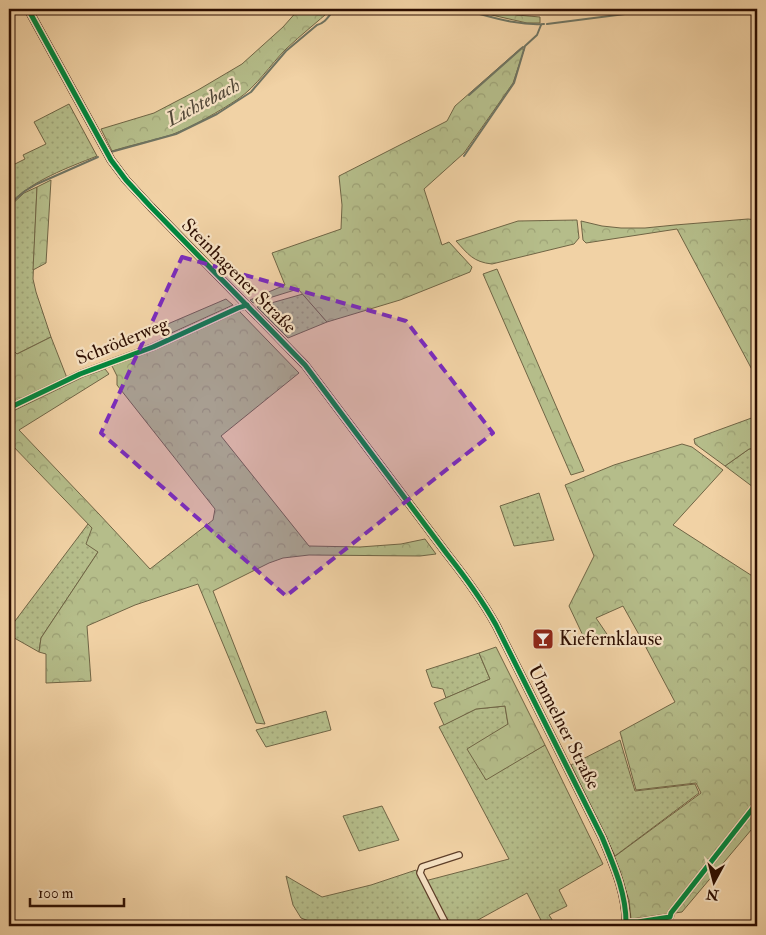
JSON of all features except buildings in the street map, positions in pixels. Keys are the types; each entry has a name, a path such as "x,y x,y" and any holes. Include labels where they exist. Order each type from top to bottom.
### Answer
{"main road":[{"name":"Steinhagener Straße","path":"28,9 111,160 126,180 305,365 447,554"},
{"name":"Ummelner Straße","path":"447,554 470,582 496,625 602,838 620,885 624,901 626,924"}],"street":[{"name":"Schröderweg","path":"9,408 80,374 153,347 246,305"},
{"path":"626,924 670,917 670,913 757,803"},
{"path":"447,926 420,872 422,867 459,855"}],"highlighted area":[{"path":"182,257 406,321 493,433 286,596 101,433"}],"green space":[{"path":"299,9 332,9 286,49 245,94 223,109 179,132 112,151 101,129 154,113 242,64 283,27"},
{"path":"465,9 489,9 517,15 540,17 540,23 527,23"},
{"path":"521,48 524,50 513,83 464,153 424,189 442,245 449,242 472,267 470,272 400,300 327,322 298,289 253,303 250,300 285,285 272,253 341,229 342,205 339,176 447,121 455,106"},
{"path":"69,104 97,156 39,181 9,204 9,167 25,159 23,155 46,144 34,122"},
{"path":"51,180 46,263 33,270 37,187"},
{"path":"37,187 33,279 51,337 17,354 9,346 9,207 24,193"},
{"path":"748,219 757,220 757,379 677,229 586,243 583,240 581,221 602,226 645,228"},
{"path":"577,220 579,238 574,244 492,264 475,259 456,241 518,221"},
{"path":"497,269 584,471 571,475 483,274"},
{"path":"303,294 327,322 288,338 257,307"},
{"path":"226,299 233,305 167,335 163,326"},
{"path":"239,311 299,373 221,436 309,546 360,547 401,544 425,539 436,554 420,556 309,555 283,558 213,591 265,724 256,723 198,584 135,605 87,626 91,681 46,683 46,654 39,652 41,638 98,552 86,544 92,528 9,442 9,413 83,377 105,369 109,374 19,430 150,569 213,520 215,509 117,385 117,376 112,366"},
{"path":"51,337 67,378 9,404 9,346 17,354"},
{"path":"757,416 757,448 749,449 725,466 695,444 694,439"},
{"path":"682,444 692,447 723,470 673,525 757,579 757,823 682,912 631,919 629,900 614,857 701,793 696,783 636,790 620,732 675,702 623,606 596,618 613,643 586,642 569,606 594,556 565,485 614,465"},
{"path":"757,448 757,490 725,466 749,449"},
{"path":"539,493 554,540 514,546 500,506"},
{"path":"88,524 93,528 98,552 41,638 39,652 9,635 9,629"},
{"path":"496,647 545,745 486,780 467,749 508,724 505,706 476,709 444,725 434,703 490,679 479,653"},
{"path":"479,653 490,679 446,698 443,689 432,687 426,670"},
{"path":"505,706 508,724 485,779 545,745 603,864 559,890 567,906 549,915 556,926 544,926 527,893 467,926 314,926 314,923 301,918 293,905 286,876 322,897 371,885 416,870 421,882 509,859 439,727 476,709"},
{"path":"326,711 331,730 266,747 256,730"},
{"path":"620,740 635,791 695,784 699,793 615,856 571,765"},
{"path":"382,806 399,840 359,851 343,816"}],"waterway":[{"name":"Lichtebach","path":"111,152 176,134 217,114 251,92 286,51 317,25 325,21 335,9"},
{"name":"Lichtebach","path":"460,9 512,22 544,24"},
{"name":"Lichtebach","path":"547,24 664,9"},
{"path":"464,156 514,83 525,46 537,35 541,25"},
{"path":"469,95 523,47"},
{"name":"Lichtebach","path":"9,205 25,191 37,184 98,157"}],"cycle path":[{"path":"28,9 111,160 126,180 305,365 479,597 496,625 602,837 622,892 626,926"},
{"path":"9,408 80,374 153,347 247,305"},
{"path":"626,922 670,917 671,913 757,803"}],"place":[{"name":"Kiefernklause","path":"543,639"}]}
